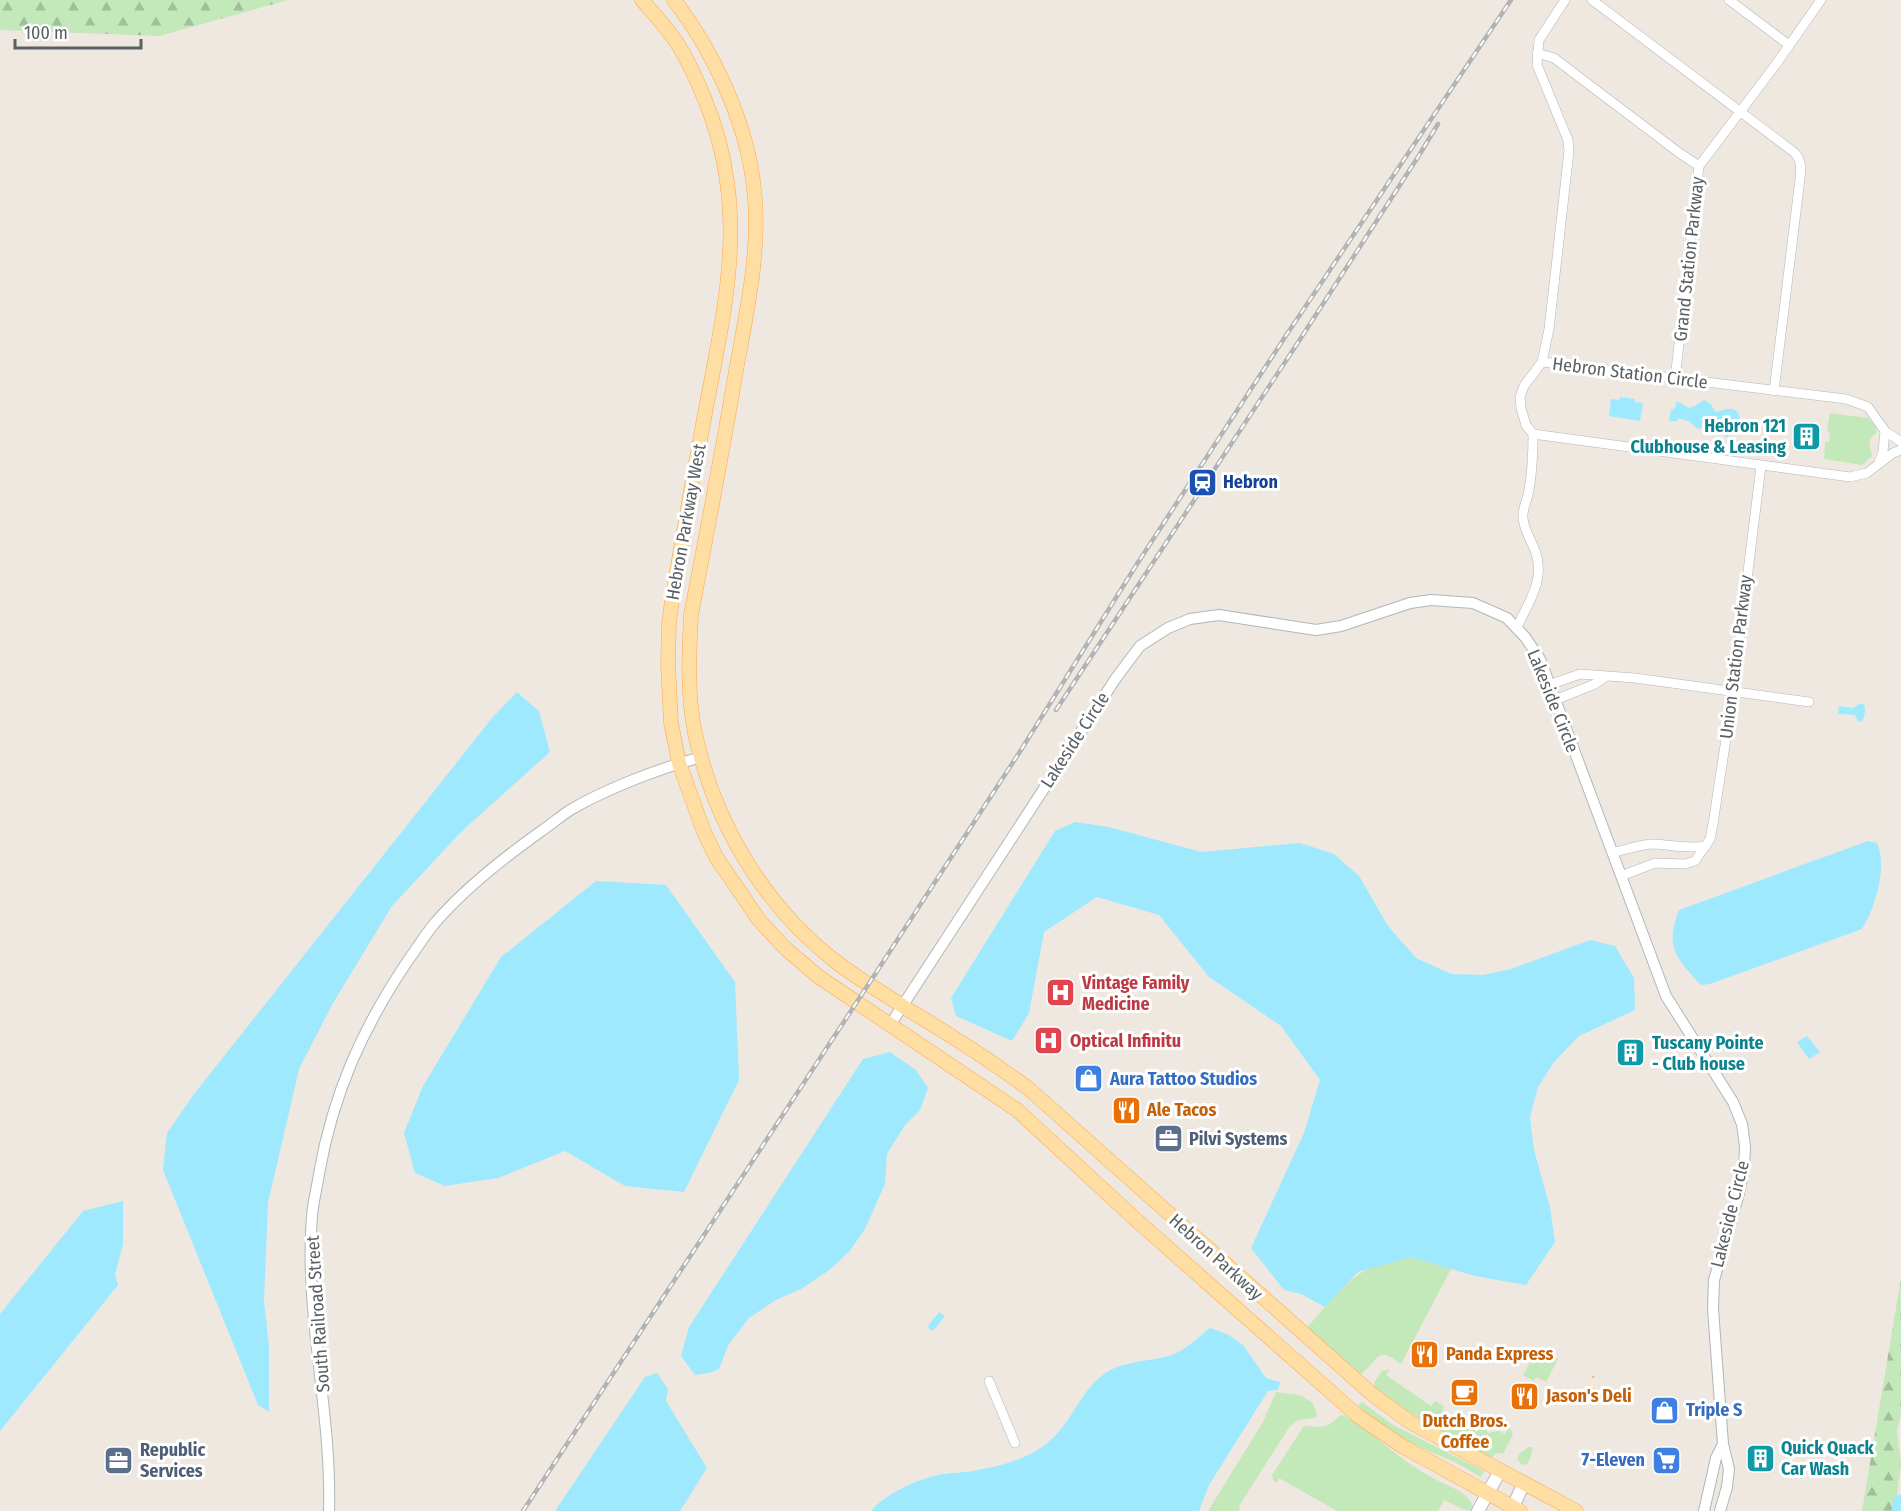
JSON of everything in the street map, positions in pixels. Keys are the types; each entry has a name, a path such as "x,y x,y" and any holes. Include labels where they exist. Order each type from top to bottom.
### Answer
{"main road":[{"name":"Hebron Parkway West","path":"642,0 677,43 697,81 717,134 728,181 731,239 729,277 720,335 669,623 668,664 671,723 679,763 704,832 716,857 759,920 786,949 819,977 856,1003"},
{"name":"Hebron Parkway West","path":"674,0 690,20 707,49 742,132 753,179 756,215 745,320 692,615 689,660 695,731 701,757 719,807 736,845 752,872 777,906 802,932 835,961 868,985"},
{"name":"Hebron Parkway","path":"868,985 999,1067 1029,1089 1359,1382 1410,1422 1576,1511"},
{"name":"Hebron Parkway","path":"856,1003 1010,1103 1134,1218 1358,1416 1402,1446 1515,1510"},
{"path":"1122,1207 1139,1188"},
{"path":"1134,1218 1150,1198"},
{"path":"1342,1401 1359,1382"},
{"path":"1478,1511 1500,1471"},
{"path":"1515,1510 1524,1483"}],"street":[{"path":"1542,362 1549,329 1569,151 1568,141 1538,65 1537,53 1539,40 1565,0"},
{"path":"1592,0 1799,158 1800,179 1774,391"},
{"path":"1729,0 1789,45"},
{"name":"Grand Station Parkway","path":"1675,378 1699,166 1821,0"},
{"path":"1537,53 1554,58 1699,166"},
{"name":"Hebron Station Circle","path":"1533,434 1526,425 1520,397 1524,386 1542,362 1846,399 1868,407 1885,431 1901,442"},
{"path":"1878,464 1883,452 1885,431"},
{"path":"1516,628 1533,597 1538,568 1536,553 1523,520 1523,510 1528,494 1533,434 1850,477 1867,473 1893,453 1901,450"},
{"name":"Union Station Parkway","path":"1706,846 1713,824 1733,693 1761,466"},
{"name":"Lakeside Circle","path":"890,1025 1116,678 1140,646 1149,639 1177,624 1200,617 1219,615 1316,630 1341,627 1410,603 1431,600 1473,603 1507,618 1525,637 1540,659 1666,996 1733,1102 1742,1124 1745,1146 1744,1169 1714,1280 1713,1309 1723,1444 1729,1469 1720,1511"},
{"path":"1549,685 1580,674 1635,678 1809,702"},
{"path":"1555,700 1595,684 1605,677"},
{"name":"South Railroad Street","path":"329,1511 329,1467 312,1289 312,1215 324,1147 336,1104 361,1040 398,976 433,925 475,883 520,846 570,810 623,784 701,757"},
{"path":"1612,854 1636,846 1652,844 1692,849 1706,846"},
{"path":"1621,876 1655,862 1684,864 1695,861 1706,846"},
{"path":"989,1381 1015,1443"},
{"name":"Lakeside Circle","path":"1704,1511 1716,1458 1723,1444"}],"green space":[{"path":"0,0 288,0 159,36 0,30"},
{"path":"1830,413 1868,418 1875,426 1877,433 1871,438 1870,443 1872,456 1862,465 1824,459 1825,442 1829,442 1830,432 1827,431"},
{"path":"1405,1257 1430,1260 1452,1267 1401,1364 1387,1355 1382,1355 1361,1374 1353,1370 1307,1328 1357,1275 1374,1266"},
{"path":"1901,1278 1901,1413 1897,1432 1901,1463 1895,1511 1862,1511"},
{"path":"1543,1349 1558,1359 1546,1382 1536,1377 1534,1381 1523,1375 1535,1353"},
{"path":"1390,1369 1386,1375 1431,1406 1435,1401 1444,1406 1442,1414 1477,1432 1481,1426 1485,1427 1488,1433 1499,1431 1505,1434 1509,1427 1513,1434 1503,1454 1496,1453 1491,1458 1431,1426 1388,1398 1375,1388 1374,1383 1382,1371"},
{"path":"1276,1392 1300,1395 1313,1403 1317,1416 1299,1420 1290,1426 1239,1506 1240,1511 1208,1511 1263,1422"},
{"path":"1362,1402 1393,1425 1484,1471 1481,1477 1386,1429 1375,1422 1358,1405"},
{"path":"1342,1415 1415,1467 1464,1494 1472,1504 1472,1510 1465,1510 1444,1500 1438,1511 1337,1511 1279,1478 1277,1483 1273,1480 1272,1475 1304,1426 1327,1425"},
{"path":"1532,1447 1531,1456 1527,1464 1522,1465 1517,1459 1520,1453"}],"sand":[{"path":"1593,1375 1596,1377 1596,1388 1605,1394 1598,1406 1582,1398"}],"water":[{"path":"1620,397 1635,399 1635,402 1643,403 1640,421 1609,416 1611,399 1619,400"},
{"path":"1704,400 1711,404 1715,412 1735,410 1741,422 1737,431 1727,437 1707,427 1698,429 1688,421 1678,418 1677,421 1669,421 1671,410 1675,408 1677,401 1689,408"},
{"path":"517,692 539,711 550,752 462,831 392,906 333,1003 299,1069 268,1203 264,1301 269,1346 269,1412 258,1405 163,1170 167,1133 194,1094 492,718"},
{"path":"1859,704 1865,706 1862,722 1858,721 1855,715 1838,714 1839,706 1853,708"},
{"path":"1075,822 1109,827 1201,852 1300,843 1334,854 1359,876 1388,926 1416,958 1451,974 1483,975 1511,969 1590,940 1615,946 1634,978 1635,1010 1579,1036 1554,1062 1538,1087 1530,1117 1534,1150 1550,1207 1555,1242 1526,1285 1475,1276 1411,1257 1358,1272 1325,1307 1301,1294 1284,1290 1251,1248 1304,1133 1320,1080 1281,1026 1209,977 1159,915 1097,897 1044,932 1029,1013 1012,1041 956,1016 951,998 1055,831"},
{"path":"1868,841 1877,843 1880,852 1881,875 1875,899 1862,929 1710,984 1701,985 1685,968 1675,952 1673,943 1679,910"},
{"path":"596,881 666,885 735,982 739,1080 684,1192 625,1186 565,1151 498,1178 445,1186 415,1173 404,1133 423,1086 501,957"},
{"path":"1807,1036 1820,1052 1809,1059 1797,1042"},
{"path":"890,1052 916,1070 928,1088 920,1110 905,1125 887,1154 885,1184 865,1229 849,1252 828,1271 749,1318 729,1344 719,1369 695,1375 681,1356 689,1327 863,1059"},
{"path":"123,1201 123,1244 115,1275 118,1285 0,1431 0,1314 83,1211"},
{"path":"939,1312 945,1316 934,1330 930,1330 928,1326"},
{"path":"1210,1328 1227,1334 1243,1345 1266,1378 1280,1382 1278,1390 1268,1391 1209,1485 1199,1511 871,1511 892,1494 917,1482 942,1474 994,1467 1031,1454 1057,1434 1092,1385 1107,1372 1124,1365 1175,1354"},
{"path":"657,1373 668,1389 666,1401 707,1468 680,1511 555,1511 645,1377"}],"waterway":[{"path":"1899,1511 1901,1502"}],"railway":[{"path":"523,1511 1021,750 1137,564 1285,337 1511,0"},
{"path":"1056,710 1297,344 1438,124"}],"place":[{"name":"Hebron 121 Clubhouse & Leasing","path":"1807,436"},
{"name":"Hebron","path":"1202,482"},
{"name":"Vintage Family Medicine","path":"1061,993"},
{"name":"Optical Infinitu","path":"1049,1041"},
{"name":"Tuscany Pointe - Club house","path":"1631,1053"},
{"name":"Aura Tattoo Studios","path":"1089,1079"},
{"name":"Ale Tacos","path":"1126,1110"},
{"name":"Pilvi Systems","path":"1168,1139"},
{"name":"Panda Express","path":"1425,1354"},
{"name":"Dutch Bros. Coffee","path":"1465,1392"},
{"name":"Jason's Deli","path":"1525,1396"},
{"name":"Triple S","path":"1665,1410"},
{"name":"Quick Quack Car Wash","path":"1760,1458"},
{"name":"Republic Services","path":"119,1460"},
{"name":"7-Eleven","path":"1666,1460"}]}
